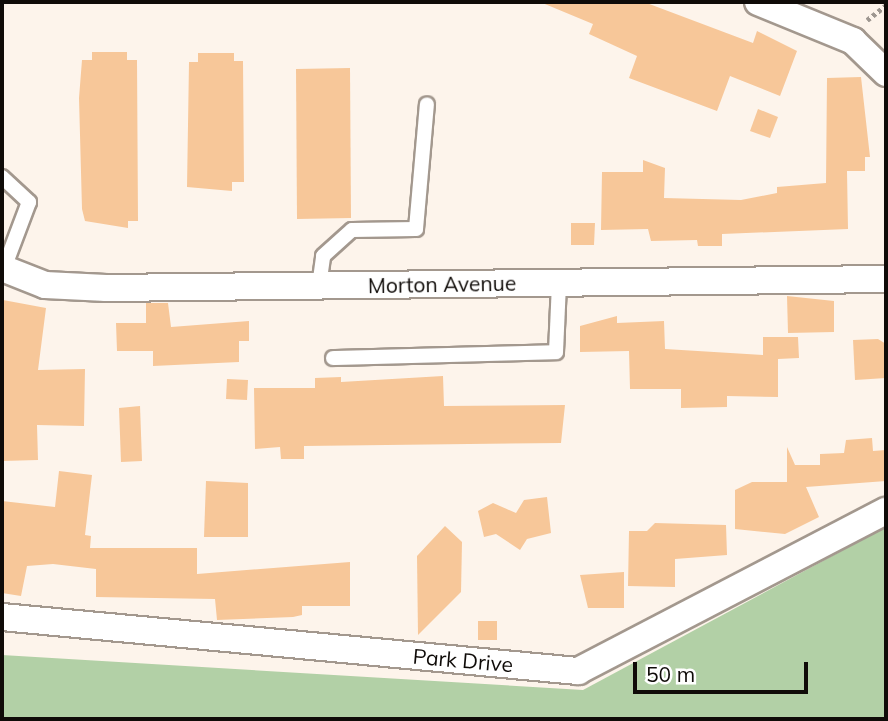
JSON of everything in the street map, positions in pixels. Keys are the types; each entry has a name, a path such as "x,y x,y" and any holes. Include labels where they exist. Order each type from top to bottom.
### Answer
{"street":[{"path":"758,2 853,41 886,72"},
{"name":"Morton Avenue","path":"3,268 45,285 319,286 886,279"},
{"name":"Park Drive","path":"2,617 578,671 886,511"}],"lane":[{"path":"319,286 323,256 352,230 416,229 427,104"},
{"path":"2,177 29,202 3,268"},
{"path":"333,358 556,352 559,283"}],"path":[{"path":"867,20 886,5"}],"green space":[{"path":"886,527 886,719 2,719 2,655 583,690"}],"building":[{"path":"540,2 644,2 753,43 757,31 797,51 780,96 730,76 717,111 629,78 637,56 589,34 593,24"},
{"path":"92,52 127,52 127,60 137,60 138,221 128,221 128,228 85,221 82,209 79,98 82,60 92,60"},
{"path":"198,53 234,53 234,61 243,61 244,182 232,182 232,191 187,187 189,62 198,62"},
{"path":"350,68 351,218 297,219 296,69"},
{"path":"861,77 870,157 865,157 865,171 847,171 848,229 722,234 722,246 698,246 697,240 651,241 648,229 601,230 602,172 643,172 643,160 665,168 664,198 741,200 777,193 777,187 826,183 827,78"},
{"path":"758,109 778,117 770,138 750,131"},
{"path":"571,223 595,223 594,245 571,245"},
{"path":"787,296 834,301 834,332 788,333"},
{"path":"3,300 46,308 38,370 85,369 84,426 37,425 38,460 2,461"},
{"path":"146,303 168,303 171,327 249,321 249,341 239,341 239,362 153,366 153,351 117,351 116,323 146,323"},
{"path":"617,316 617,323 664,321 665,349 763,355 763,337 798,337 799,358 778,359 778,397 727,396 727,407 681,408 681,389 630,389 629,351 580,352 580,326"},
{"path":"878,339 886,344 886,378 855,380 853,340"},
{"path":"443,376 444,406 565,405 561,443 304,446 304,459 281,459 280,447 255,449 254,388 315,388 315,378 341,377 341,382"},
{"path":"227,379 248,380 247,400 226,399"},
{"path":"140,406 142,461 121,462 119,408"},
{"path":"872,438 873,451 886,450 886,481 806,487 819,517 785,534 735,529 735,490 752,482 787,482 787,447 795,465 820,465 820,454 844,453 846,440"},
{"path":"59,471 92,475 85,535 91,536 90,548 197,548 197,574 350,562 350,606 302,606 302,615 293,617 217,620 215,599 96,597 96,569 53,564 27,566 21,596 2,593 2,501 55,507"},
{"path":"206,481 248,483 248,537 204,537"},
{"path":"547,497 551,533 527,539 520,550 496,534 484,537 478,511 493,503 516,513 524,500"},
{"path":"655,523 726,525 727,555 675,559 675,587 628,586 629,531 647,531"},
{"path":"445,526 462,542 461,592 418,635 417,556"},
{"path":"624,572 624,608 588,608 580,575"},
{"path":"478,621 497,621 497,640 478,640"}]}
